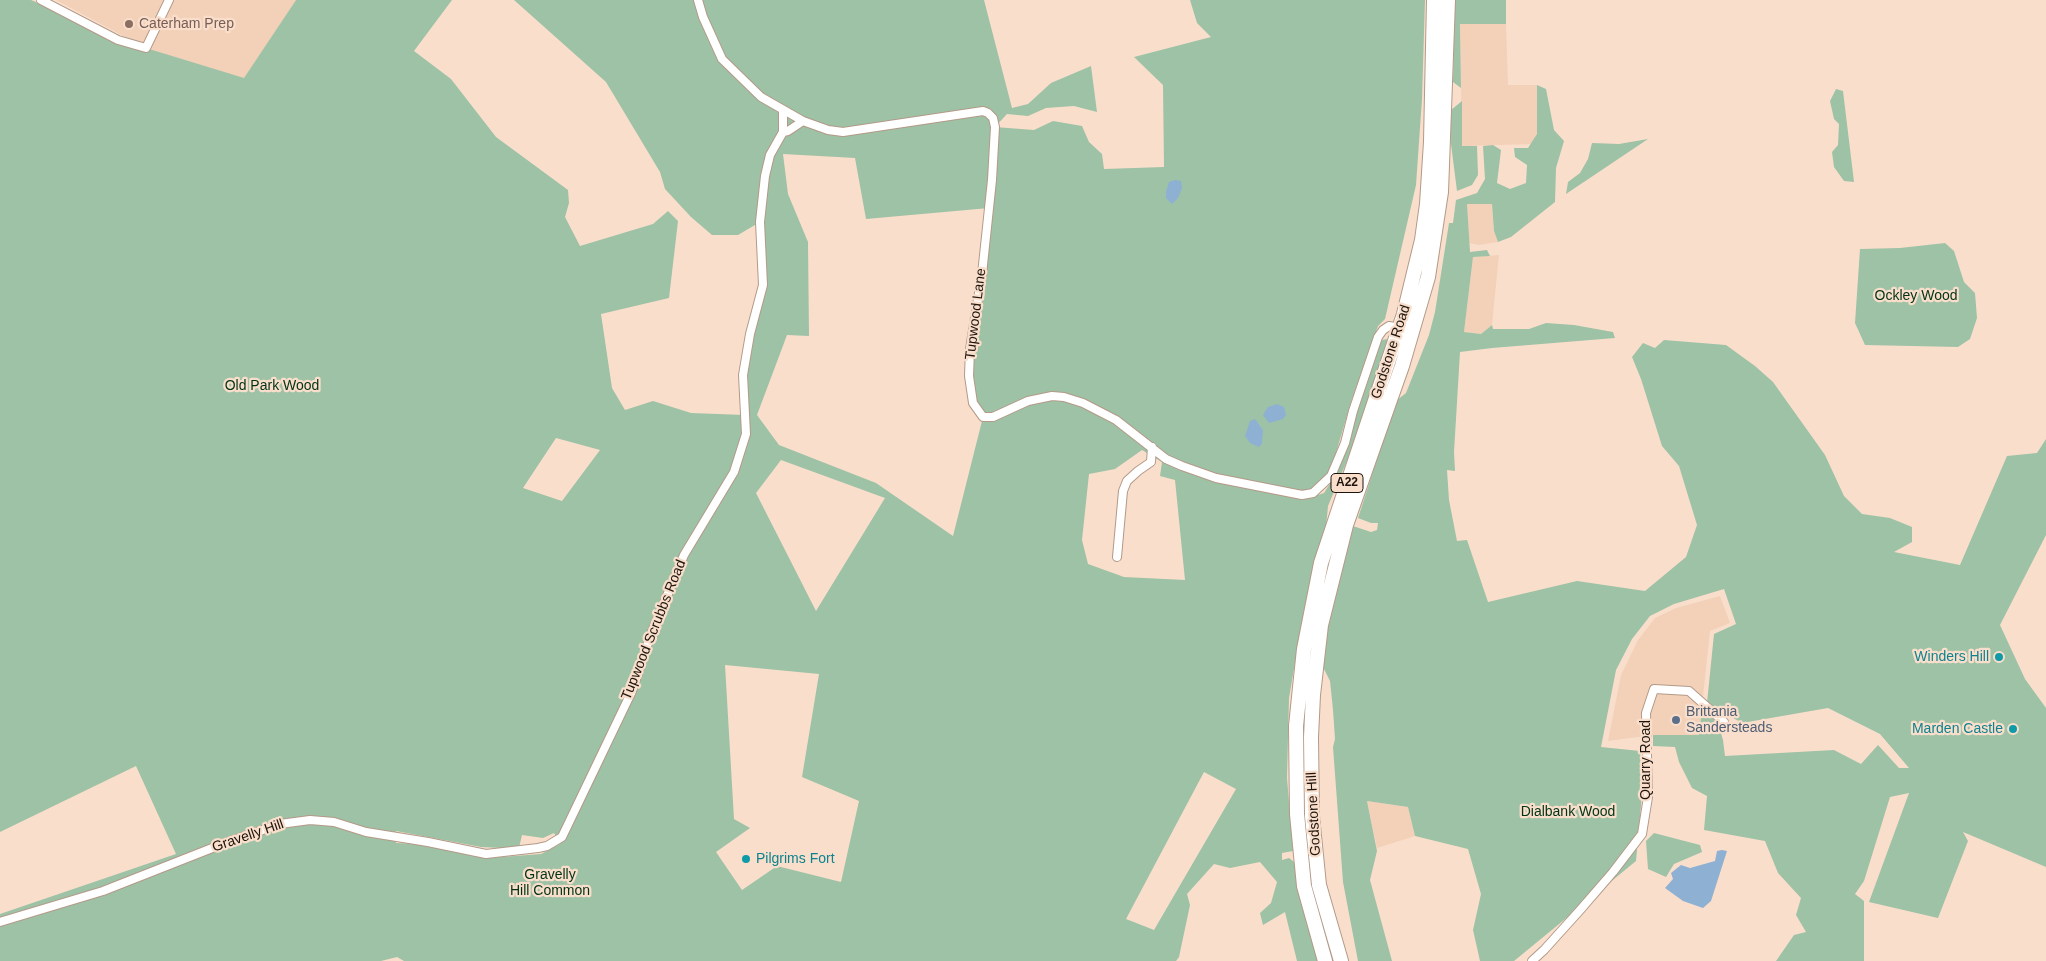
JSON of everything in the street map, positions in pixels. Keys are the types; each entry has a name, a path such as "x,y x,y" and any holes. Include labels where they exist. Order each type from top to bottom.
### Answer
{"highway":[{"name":"Godstone Road","path":"1299,694 1305,640 1321,563 1400,328 1414,276 1427,204 1431,142 1434,0"},
{"name":"Godstone Road","path":"1317,664 1321,625 1346,525 1402,366 1428,277 1441,192 1448,0"},
{"name":"Godstone Hill","path":"1317,664 1311,737 1312,816 1319,885 1341,961"},
{"name":"Godstone Hill","path":"1299,694 1296,726 1297,814 1304,886 1326,961"}],"street":[{"path":"41,0 118,40 146,48 169,0"},
{"name":"Tupwood Lane","path":"698,0 709,32 722,59 761,97 803,121 828,130 843,132 978,112 988,113 993,118 995,127 992,180 982,274 970,349 969,376 973,403 983,416 993,417 1028,401 1052,396 1064,397 1100,411 1124,426 1166,459 1216,478 1302,495 1313,493 1331,476 1345,443 1353,411 1378,337 1389,326 1400,328"},
{"path":"783,111 783,132 788,131 803,121"},
{"name":"Tupwood Scrubbs Road","path":"562,837 632,691 651,634 684,555 734,472 746,434 743,374 750,334 763,285 760,222 765,176 770,155 783,132"},
{"path":"1116,557 1124,491 1127,482 1151,462 1152,447"},
{"name":"Quarry Road","path":"1532,961 1587,903 1642,834 1648,797 1646,713 1654,689 1689,691 1724,722"},
{"name":"Gravelly Hill","path":"0,922 104,891 225,843 280,824 310,820 334,822 366,832 486,854 548,846 562,837"}],"shaded area":[{"path":"56,0 296,0 244,79 146,48"},
{"path":"1460,23 1506,24 1508,85 1537,85 1537,144 1462,146"},
{"path":"1492,203 1494,231 1498,242 1479,245 1469,243 1467,204"},
{"path":"1499,255 1492,325 1481,334 1464,332 1473,257"},
{"path":"1720,596 1730,623 1710,631 1699,735 1653,735 1608,741 1621,675 1638,640 1655,618 1676,608"},
{"path":"1367,801 1408,807 1415,836 1377,848"}],"green space":[{"name":"Old Park Wood","path":"0,0 31,0 146,48 244,78 296,0 452,0 414,51 451,79 496,137 568,190 569,203 565,217 580,246 653,224 668,211 678,221 669,298 601,314 612,388 625,410 653,401 691,413 744,415 743,375 763,285 760,222 738,235 712,235 691,217 665,189 660,172 606,82 514,0 984,0 1012,108 1028,104 1051,83 1091,66 1097,112 1074,106 1046,108 1028,116 1007,114 995,127 1034,130 1053,121 1082,126 1089,142 1102,154 1104,169 1164,167 1163,85 1134,57 1211,37 1197,23 1190,0 1425,0 1422,99 1416,185 1385,319 1378,326 1351,402 1330,473 1313,490 1302,491 1266,484 1296,497 1312,497 1324,493 1336,474 1382,340 1388,339 1391,342 1367,413 1328,506 1325,538 1304,610 1289,698 1287,778 1293,851 1282,853 1282,860 1289,858 1298,865 1319,961 1297,961 1285,912 1263,925 1260,913 1271,903 1277,882 1260,862 1230,868 1214,864 1187,894 1190,905 1179,957 1176,961 404,961 397,957 381,961 0,961 0,914 176,854 136,766 0,832","holes":["783,154 855,158 866,219 989,208 970,349 973,403 983,417 953,536 876,483 779,445 757,415 787,335 809,336 808,242 788,194","556,438 600,450 562,501 523,488","1142,450 1162,462 1160,476 1175,480 1185,580 1124,577 1088,564 1082,540 1089,474 1115,469","781,460 885,498 816,611 756,493","725,665 819,674 802,777 859,801 841,882 777,866 742,890 716,852 750,828 734,819","1204,772 1236,789 1154,930 1126,919","396,831 518,852 522,835 543,838 554,833 560,844 541,854 488,858 419,844 396,843"]},
{"path":"1455,0 1506,0 1506,24 1460,24 1461,88 1453,82"},
{"name":"Dialbank Wood","path":"1537,85 1546,89 1554,130 1564,141 1556,168 1555,202 1511,237 1498,242 1494,231 1492,204 1467,204 1470,252 1487,250 1490,256 1473,257 1464,332 1481,334 1492,325 1493,329 1529,329 1546,323 1574,325 1613,332 1615,338 1460,352 1454,452 1455,471 1447,470 1449,500 1457,541 1467,540 1488,602 1577,581 1645,591 1686,557 1697,525 1679,466 1662,446 1641,379 1632,357 1643,343 1655,348 1664,340 1726,345 1755,366 1773,382 1825,455 1844,496 1862,514 1890,518 1912,527 1912,542 1894,552 1960,565 2007,456 2037,453 2046,439 2046,535 2000,625 2025,679 2046,708 2046,867 1963,832 1968,841 1938,918 1869,902 1909,793 1890,797 1864,881 1855,894 1864,901 1864,961 1776,961 1794,935 1806,932 1796,915 1801,898 1778,873 1765,841 1704,830 1707,796 1692,788 1679,762 1675,747 1653,746 1653,735 1699,735 1702,708 1718,723 1725,756 1834,750 1861,764 1878,745 1899,768 1909,768 1880,734 1828,708 1742,723 1707,703 1714,634 1736,624 1724,589 1674,604 1650,616 1632,639 1616,670 1601,747 1640,751 1642,794 1636,861 1514,961 1480,961 1473,930 1481,894 1468,849 1415,836 1408,807 1367,801 1377,851 1370,880 1392,961 1358,961 1343,882 1333,747 1335,739 1333,710 1330,681 1322,665 1325,630 1350,525 1371,532 1377,530 1378,523 1371,523 1358,518 1396,401 1406,393 1429,335 1435,312 1449,223 1453,223 1456,200 1477,193 1485,179 1483,146 1493,145 1501,150 1497,183 1510,189 1526,183 1527,165 1515,157 1514,148 1528,148 1537,134"},
{"path":"1836,89 1843,91 1854,182 1844,181 1834,167 1832,152 1838,145 1839,124 1834,119 1830,101"},
{"path":"1462,101 1462,146 1477,146 1478,175 1472,185 1457,191 1451,144 1451,110"},
{"path":"1648,139 1566,194 1568,182 1580,173 1588,159 1592,143 1619,144"},
{"name":"Ockley Wood","path":"1945,243 1954,251 1964,282 1975,293 1977,318 1970,339 1958,347 1865,345 1855,323 1860,249 1900,248"},
{"path":"1654,833 1700,845 1702,852 1674,864 1666,877 1648,869 1646,841"}],"water":[{"path":"1181,181 1182,188 1178,198 1172,204 1166,198 1166,192 1169,182"},
{"path":"1277,404 1284,407 1286,415 1283,419 1269,423 1263,415 1268,407"},
{"path":"1255,419 1263,430 1262,444 1259,447 1250,443 1245,436 1250,421"},
{"path":"1717,851 1727,851 1711,901 1703,908 1683,901 1665,888 1673,879 1671,873 1681,865 1690,868 1715,861"}],"place":[{"name":"Caterham Prep","path":"129,24"},
{"name":"Winders Hill","path":"1999,657"},
{"name":"Brittania Sandersteads","path":"1676,720"},
{"name":"Marden Castle","path":"2013,729"},
{"name":"Pilgrims Fort","path":"746,859"}],"park label":[{"name":"Gravelly Hill Common","path":"550,884"}]}
